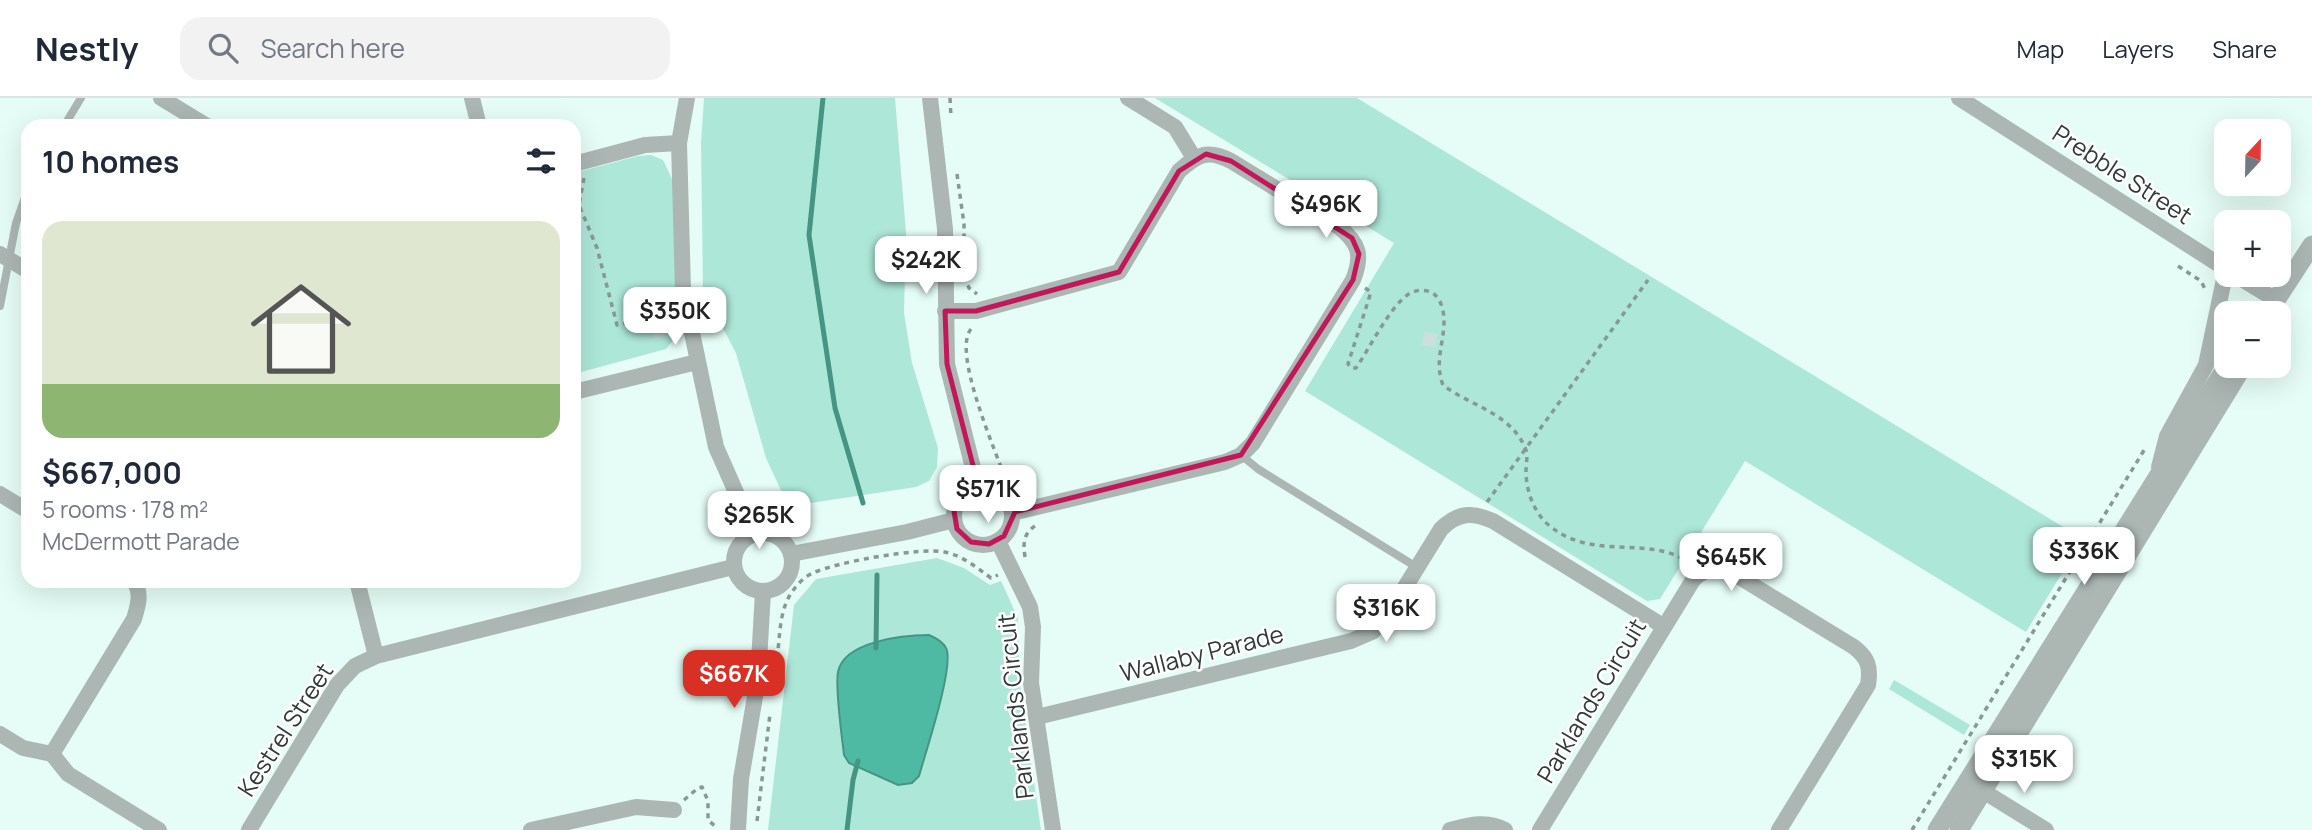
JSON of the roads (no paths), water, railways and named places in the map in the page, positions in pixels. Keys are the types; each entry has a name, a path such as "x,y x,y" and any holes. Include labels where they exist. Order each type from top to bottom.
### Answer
{"street":[{"path":"161,98 196,119"},
{"path":"472,98 477,119"},
{"path":"687,98 679,143 683,290 716,447 754,533"},
{"path":"930,98 945,229 947,364 978,488"},
{"path":"1128,98 1175,127 1194,158"},
{"name":"Prebble Street","path":"1959,98 2214,261"},
{"path":"581,162 645,145 679,143"},
{"path":"945,311 976,310 1119,272 1179,170 1194,158 1206,154 1220,155 1339,227 1352,238 1359,254 1358,269 1353,280 1253,443 1241,455 1225,462 1012,513"},
{"path":"2275,301 2312,245"},
{"path":"4,256 21,267"},
{"path":"2154,483 2167,436 2206,365 2222,287"},
{"path":"2247,287 2262,301"},
{"path":"581,390 697,362"},
{"path":"1937,830 2220,378"},
{"path":"1959,830 2236,378"},
{"path":"978,488 997,491 1009,504 1012,513 1009,529 998,541 980,545 963,537 954,520 954,511 962,495 978,488"},
{"path":"0,494 21,507"},
{"name":"Wallaby Parade","path":"1037,717 1351,641 1372,632 1386,618 1441,529 1450,520 1469,513 1480,515 1663,626"},
{"path":"791,554 907,532 954,520"},
{"path":"754,533 777,536 791,554 789,576 778,587 764,592 755,591 741,582 733,567 733,558 740,543 754,533"},
{"name":"Parklands Circuit","path":"998,541 1030,607 1033,627 1031,683 1053,830"},
{"name":"Kestrel Street","path":"248,830 337,685 355,666 376,656 733,567"},
{"name":"Parklands Circuit","path":"1540,830 1693,580 1700,573 1712,568 1728,570 1854,647 1868,662 1868,685 1779,830"},
{"path":"52,754 134,619 139,602 138,588"},
{"path":"359,588 376,656"},
{"path":"738,830 741,779 758,679 764,592"},
{"path":"0,734 23,748 52,754 68,774 159,830"},
{"path":"1983,791 2046,830"},
{"path":"531,830 636,807 674,810"},
{"path":"1450,830 1477,824 1498,826 1505,830"}],"lane":[{"path":"68,119 81,98"},
{"path":"0,306 4,256 21,209"},
{"path":"1241,455 1258,470 1418,568"}],"waterway":[{"path":"823,98 809,235 835,408 863,503"},
{"path":"876,648 877,575"},
{"path":"847,830 858,761"}]}
